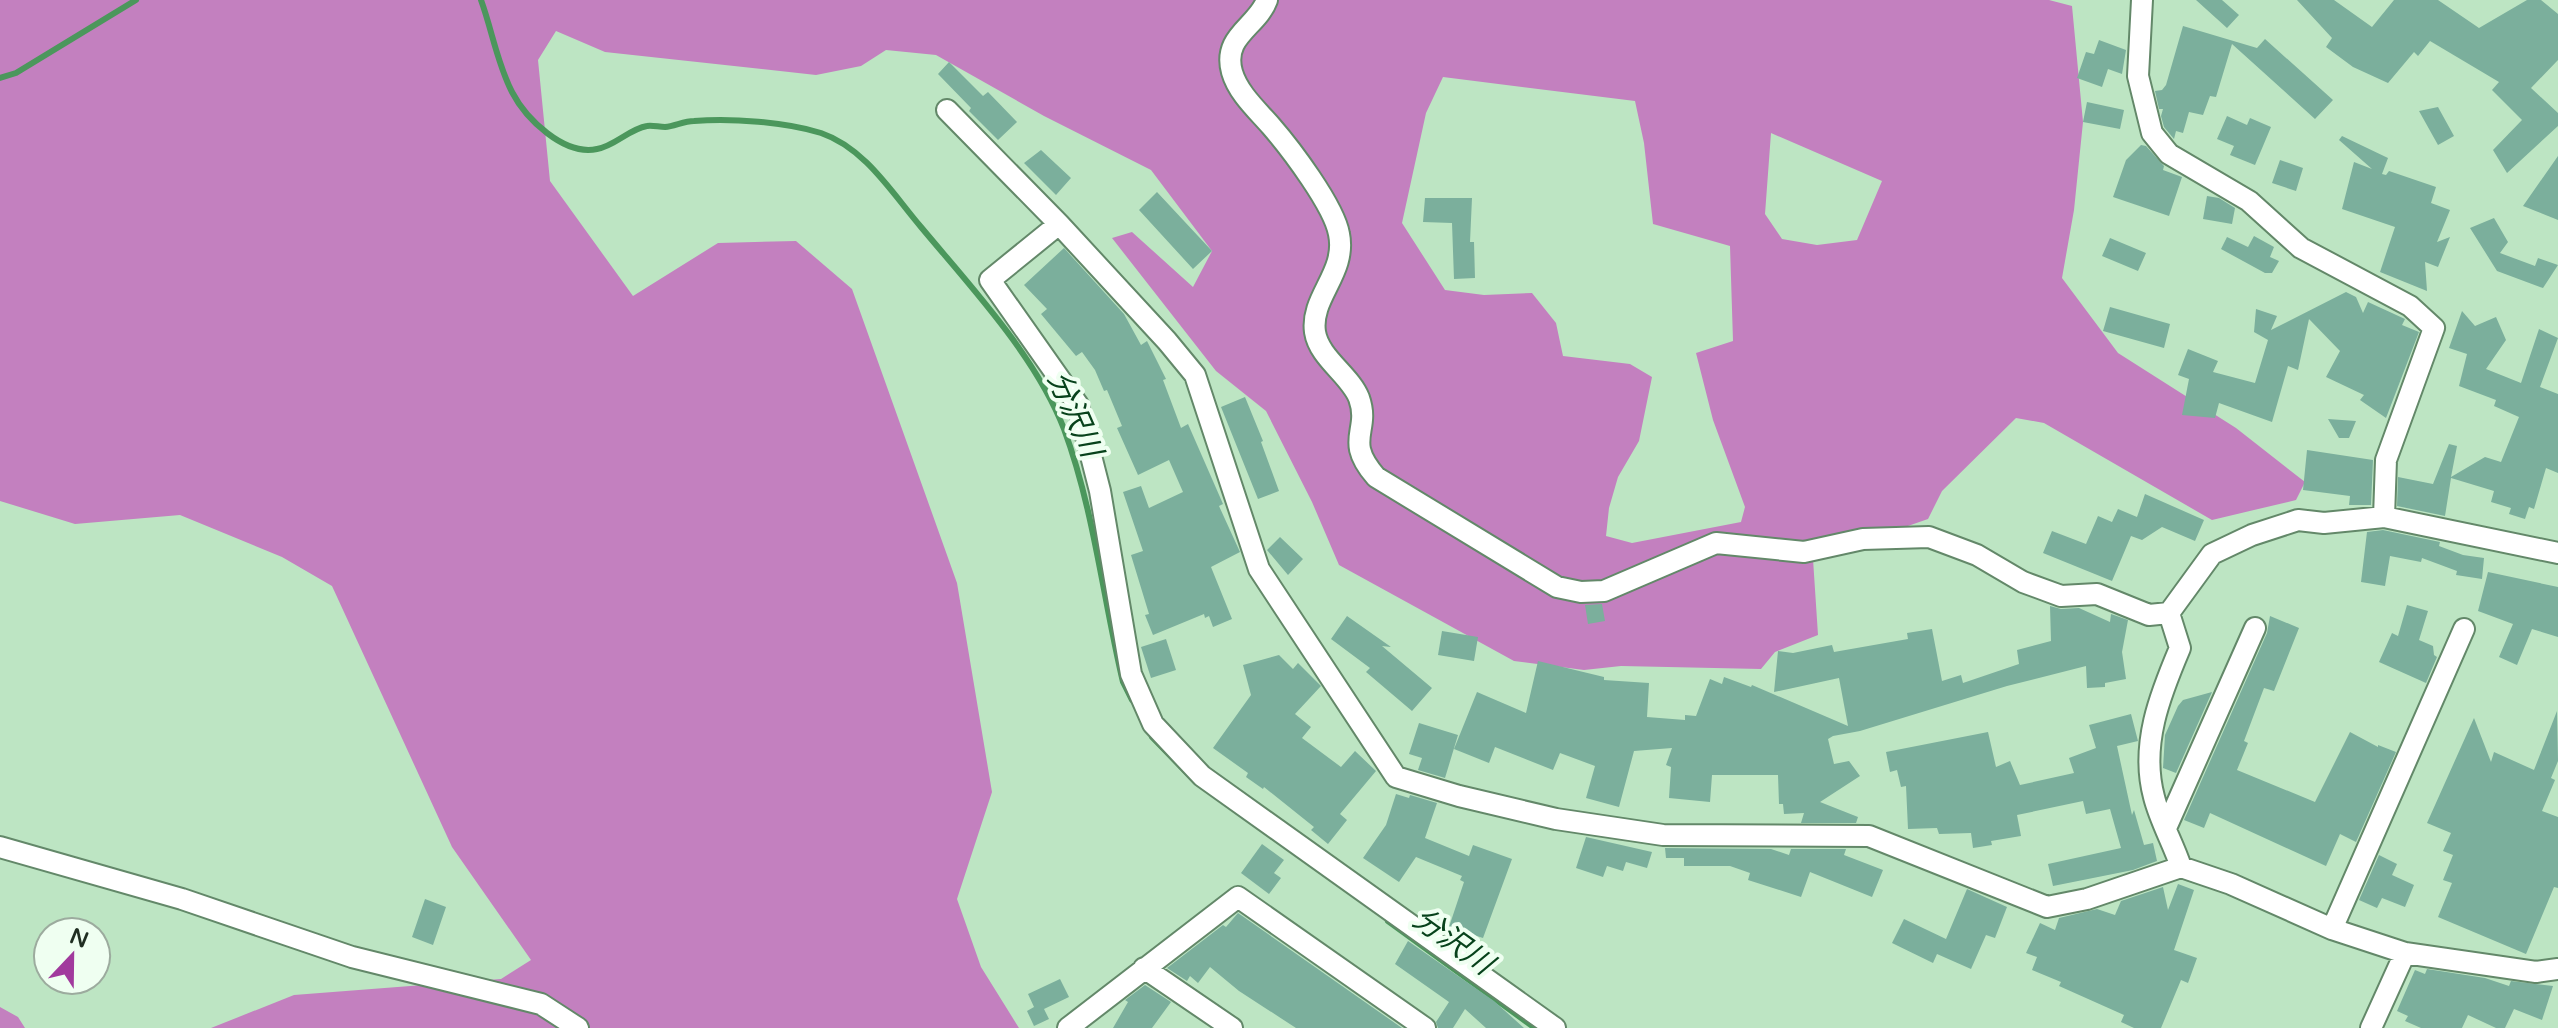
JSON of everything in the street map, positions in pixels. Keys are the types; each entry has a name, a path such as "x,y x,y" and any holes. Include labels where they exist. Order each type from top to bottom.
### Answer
{"street":[{"path":"1267,0 1263,13 1239,34 1232,46 1231,69 1239,89 1277,133 1331,211 1339,231 1342,251 1338,267 1318,308 1315,333 1357,394 1363,411 1358,442 1364,462 1376,477 1557,587 1581,592 1604,591 1716,543 1804,552 1863,539 1929,537 1977,555 2023,582 2061,596 2097,594 2149,615 2169,613 2212,554 2252,535 2298,520 2324,523 2384,517 2558,553"},
{"path":"2142,0 2138,76 2152,133 2169,154 2249,201 2301,248 2410,306 2434,328 2386,460 2384,517"},
{"path":"947,110 1059,224 1195,375 1259,569 1396,777 1556,819 1663,835 1869,836 2047,907 2087,899 2181,867 2231,884 2332,929 2405,953 2536,972 2558,969"},
{"path":"1059,224 990,280 1078,405 1100,491 1131,674 1153,724 1202,776 1555,1028"},
{"path":"2169,613 2180,648 2158,699 2148,760 2154,798 2181,867"},
{"path":"2166,828 2255,628"},
{"path":"2332,929 2464,629"},
{"path":"0,847 182,899 352,957 541,1004 578,1028"},
{"path":"1068,1028 1238,897 1425,1028"},
{"path":"2371,1028 2405,953"},
{"path":"1144,968 1232,1028"}],"shaded area":[{"path":"0,0 2049,0 2072,6 2083,122 2074,210 2062,278 2118,353 2236,428 2305,482 2296,500 2212,520 2044,423 2016,418 1942,491 1928,519 1813,559 1818,635 1775,652 1761,669 1621,666 1584,670 1514,661 1339,565 1312,502 1266,411 1216,371 1112,238 1132,232 1193,287 1212,251 1151,170 1044,116 936,55 886,50 861,66 816,75 605,52 556,31 538,60 550,181 633,296 718,243 796,241 852,289 957,583 992,792 957,899 981,967 1019,1028 211,1028 294,995 501,979 531,960 452,847 332,586 282,557 180,515 75,524 0,501","holes":["1443,77 1635,101 1644,143 1653,224 1730,246 1733,341 1696,353 1713,420 1745,507 1741,522 1632,543 1606,536 1609,508 1618,477 1639,441 1652,377 1630,364 1563,356 1556,323 1532,293 1484,295 1445,290 1402,223 1426,113","1771,133 1882,181 1857,240 1817,245 1782,239 1765,214"]},
{"path":"0,1007 18,1017 25,1028 0,1028"}],"building":[{"path":"2196,0 2222,0 2239,15 2227,28"},
{"path":"2297,0 2334,0 2372,27 2394,0 2438,0 2479,28 2527,0 2541,0 2558,14 2558,60 2531,88 2558,113 2558,126 2507,173 2493,150 2522,120 2492,90 2499,82 2430,41 2418,56 2414,52 2388,83 2353,67 2326,47 2332,38"},
{"path":"2183,26 2257,48 2265,39 2333,100 2315,119 2232,44 2216,97 2210,96 2203,115 2189,112 2183,133 2176,131 2174,139 2164,127 2163,109 2159,109 2155,91 2162,90 2166,85"},
{"path":"2099,40 2126,50 2122,74 2108,69 2102,87 2077,78 2086,52 2094,54"},
{"path":"949,62 983,96 988,92 1017,122 998,140 938,74"},
{"path":"2087,102 2124,110 2120,129 2083,122"},
{"path":"2438,107 2454,136 2438,145 2419,111"},
{"path":"2227,116 2247,125 2250,118 2271,127 2255,165 2230,155 2234,146 2217,139"},
{"path":"2342,136 2388,158 2382,174 2386,175 2389,171 2436,187 2431,203 2450,210 2437,242 2450,237 2438,267 2425,262 2427,291 2380,272 2395,227 2342,209 2354,162 2372,169 2339,140"},
{"path":"2141,145 2146,146 2164,166 2163,170 2182,177 2169,216 2113,197 2126,160"},
{"path":"1041,150 1071,178 1056,195 1024,163"},
{"path":"2558,156 2558,220 2523,206"},
{"path":"2280,160 2303,168 2296,191 2272,183"},
{"path":"1157,192 1212,251 1193,269 1139,210"},
{"path":"2207,196 2219,198 2235,208 2232,224 2203,219"},
{"path":"1425,198 1472,198 1470,242 1474,242 1475,278 1454,279 1452,223 1423,222"},
{"path":"2494,218 2508,242 2500,253 2535,266 2538,258 2558,265 2543,288 2497,271 2470,228"},
{"path":"2254,236 2274,247 2270,257 2279,261 2272,273 2265,273 2221,249 2227,237 2248,247"},
{"path":"2110,238 2146,253 2138,271 2102,256"},
{"path":"1064,248 1124,314 1141,345 1147,341 1166,379 1163,380 1181,428 1188,424 1240,552 1211,567 1232,619 1213,627 1209,616 1205,618 1204,614 1153,635 1145,615 1149,614 1131,555 1143,551 1123,492 1141,486 1149,508 1183,492 1169,460 1138,475 1117,428 1122,426 1095,370 1082,352 1076,356 1041,314 1047,309 1024,285"},
{"path":"2346,292 2356,297 2363,313 2368,302 2405,319 2402,325 2419,332 2386,418 2360,400 2364,395 2326,377 2340,351 2309,319 2298,370 2288,366 2272,422 2219,403 2215,418 2182,415 2189,379 2178,375 2188,349 2218,361 2213,372 2255,383 2268,340 2254,332 2256,309 2277,316 2271,330"},
{"path":"2110,307 2170,324 2164,348 2103,331"},
{"path":"2462,311 2475,326 2496,317 2506,340 2486,369 2521,383 2539,329 2558,338 2540,387 2558,394 2558,473 2546,468 2534,509 2529,507 2525,519 2509,514 2511,508 2491,502 2494,491 2451,478 2445,516 2397,506 2398,477 2433,484 2449,444 2457,446 2451,477 2485,457 2501,462 2519,417 2494,406 2496,400 2459,386 2467,354 2449,348"},
{"path":"1245,397 1279,491 1258,499 1221,407"},
{"path":"2328,419 2356,421 2349,438 2339,438"},
{"path":"2307,450 2373,460 2371,505 2349,505 2350,496 2303,490"},
{"path":"2145,494 2204,520 2195,541 2162,527 2142,540 2131,536 2112,581 2043,553 2052,531 2086,544 2098,516 2112,522 2118,509 2137,517"},
{"path":"2383,530 2440,542 2439,546 2463,555 2484,558 2482,579 2456,575 2457,571 2422,558 2421,562 2390,556 2385,586 2361,582 2367,532"},
{"path":"1280,537 1303,559 1288,575 1267,550"},
{"path":"2488,572 2558,587 2558,637 2532,629 2517,665 2499,657 2513,624 2478,611"},
{"path":"1602,604 1605,621 1588,624 1585,605"},
{"path":"2407,605 2428,611 2419,640 2433,646 2437,657 2426,683 2379,662 2392,633 2398,636"},
{"path":"2050,606 2079,608 2110,622 2111,614 2128,620 2122,652 2126,679 2105,683 2105,687 2087,688 2086,666 1833,736 1828,739 1834,764 1849,761 1860,776 1820,802 1858,817 1856,823 1801,823 1804,813 1784,814 1783,804 1779,804 1778,775 1712,775 1710,802 1669,798 1671,767 1666,765 1672,748 1634,751 1619,807 1586,798 1595,766 1560,753 1553,770 1495,747 1489,763 1454,749 1477,692 1526,713 1538,661 1604,677 1604,680 1649,683 1647,717 1685,720 1685,715 1696,716 1710,679 1722,684 1724,677 1752,685 1848,726 1839,678 1774,692 1778,651 1793,653 1832,645 1834,652 1908,639 1907,633 1932,629 1942,681 1961,675 1963,683 2019,664 2017,650 2051,641"},
{"path":"1347,616 1391,647 1382,646 1432,688 1412,711 1366,672 1370,668 1331,639"},
{"path":"2270,616 2299,628 2274,691 2264,688 2244,741 2248,743 2237,770 2315,802 2350,732 2378,747 2396,752 2356,842 2340,834 2326,866 2210,813 2204,828 2184,820 2267,633"},
{"path":"1442,631 1478,637 1474,661 1438,655"},
{"path":"1166,639 1176,670 1151,678 1141,647"},
{"path":"1279,655 1293,669 1298,663 1321,686 1295,714 1311,727 1302,738 1341,767 1355,751 1376,771 1340,814 1347,820 1328,844 1311,830 1314,827 1264,787 1246,777 1248,773 1213,748 1251,695 1243,665"},
{"path":"2212,692 2176,773 2163,768 2165,735 2178,706 2183,700"},
{"path":"2557,711 2558,761 2551,778 2555,780 2542,811 2558,817 2558,888 2554,887 2526,954 2438,917 2452,883 2443,880 2453,855 2443,851 2451,833 2427,823 2474,718 2491,762 2494,752 2534,770"},
{"path":"2131,714 2138,741 2117,746 2132,815 2134,810 2144,845 2153,843 2157,861 2133,870 2053,886 2048,864 2121,848 2110,809 2086,814 2083,801 2017,815 2021,836 1991,841 1992,845 1973,848 1971,833 1939,834 1937,828 1908,829 1906,786 1901,787 1897,770 1890,772 1886,752 1988,732 1996,767 2010,761 2020,785 2074,773 2069,758 2096,748 2089,725"},
{"path":"1419,723 1458,735 1445,778 1418,770 1422,758 1409,754"},
{"path":"1396,794 1437,803 1425,838 1469,856 1473,845 1512,859 1483,938 1449,927 1464,882 1460,880 1462,876 1416,857 1399,882 1363,858 1386,825"},
{"path":"1586,837 1652,852 1647,868 1626,862 1623,871 1607,866 1603,877 1576,868"},
{"path":"1262,844 1284,860 1274,873 1281,878 1269,894 1241,873"},
{"path":"1665,848 1771,849 1789,855 1791,849 1846,849 1844,855 1883,870 1872,897 1810,872 1801,897 1748,880 1750,873 1730,866 1684,866 1684,858 1666,858"},
{"path":"2379,855 2397,864 2392,875 2414,885 2405,907 2382,898 2377,908 2359,900"},
{"path":"2178,884 2194,890 2174,950 2197,958 2188,983 2181,980 2161,1028 2134,1028 2121,1022 2124,1015 2059,986 2061,982 2032,970 2037,957 2026,953 2040,923 2055,930 2059,918 2097,909 2115,915 2121,901 2163,887 2168,910"},
{"path":"1967,889 2007,907 1995,938 1986,935 1971,969 1937,954 1933,963 1892,943 1904,919 1946,939"},
{"path":"425,899 446,907 433,945 412,937"},
{"path":"1238,913 1402,1028 1296,1028 1239,991 1210,967 1198,983 1190,976 1187,981 1167,968 1223,925 1226,927"},
{"path":"1408,941 1494,1001 1524,1028 1486,1028 1465,1009 1453,1028 1438,1028 1436,1022 1449,1002 1395,964"},
{"path":"2427,969 2485,978 2509,986 2511,981 2553,986 2542,1020 2514,1009 2505,1028 2496,1028 2468,1015 2462,1028 2421,1028 2405,1021 2408,1016 2397,1011 2415,970 2425,974"},
{"path":"1060,979 1069,997 1044,1009 1049,1019 1034,1026 1027,1011 1034,1007 1028,994"},
{"path":"1145,985 1171,1002 1152,1028 1113,1028 1128,1002 1125,1000"}],"waterway":[{"path":"0,78 16,73 136,0"},
{"name":"分沢川","path":"481,0 502,70 518,102 536,124 572,147 597,149 647,126 665,127 709,120 758,122 821,133 851,149 877,173 1000,323 1052,402 1064,429 1083,491 1123,682 1132,700"},
{"name":"分沢川","path":"1152,737 1192,778"},
{"name":"分沢川","path":"1388,921 1535,1028"}]}
